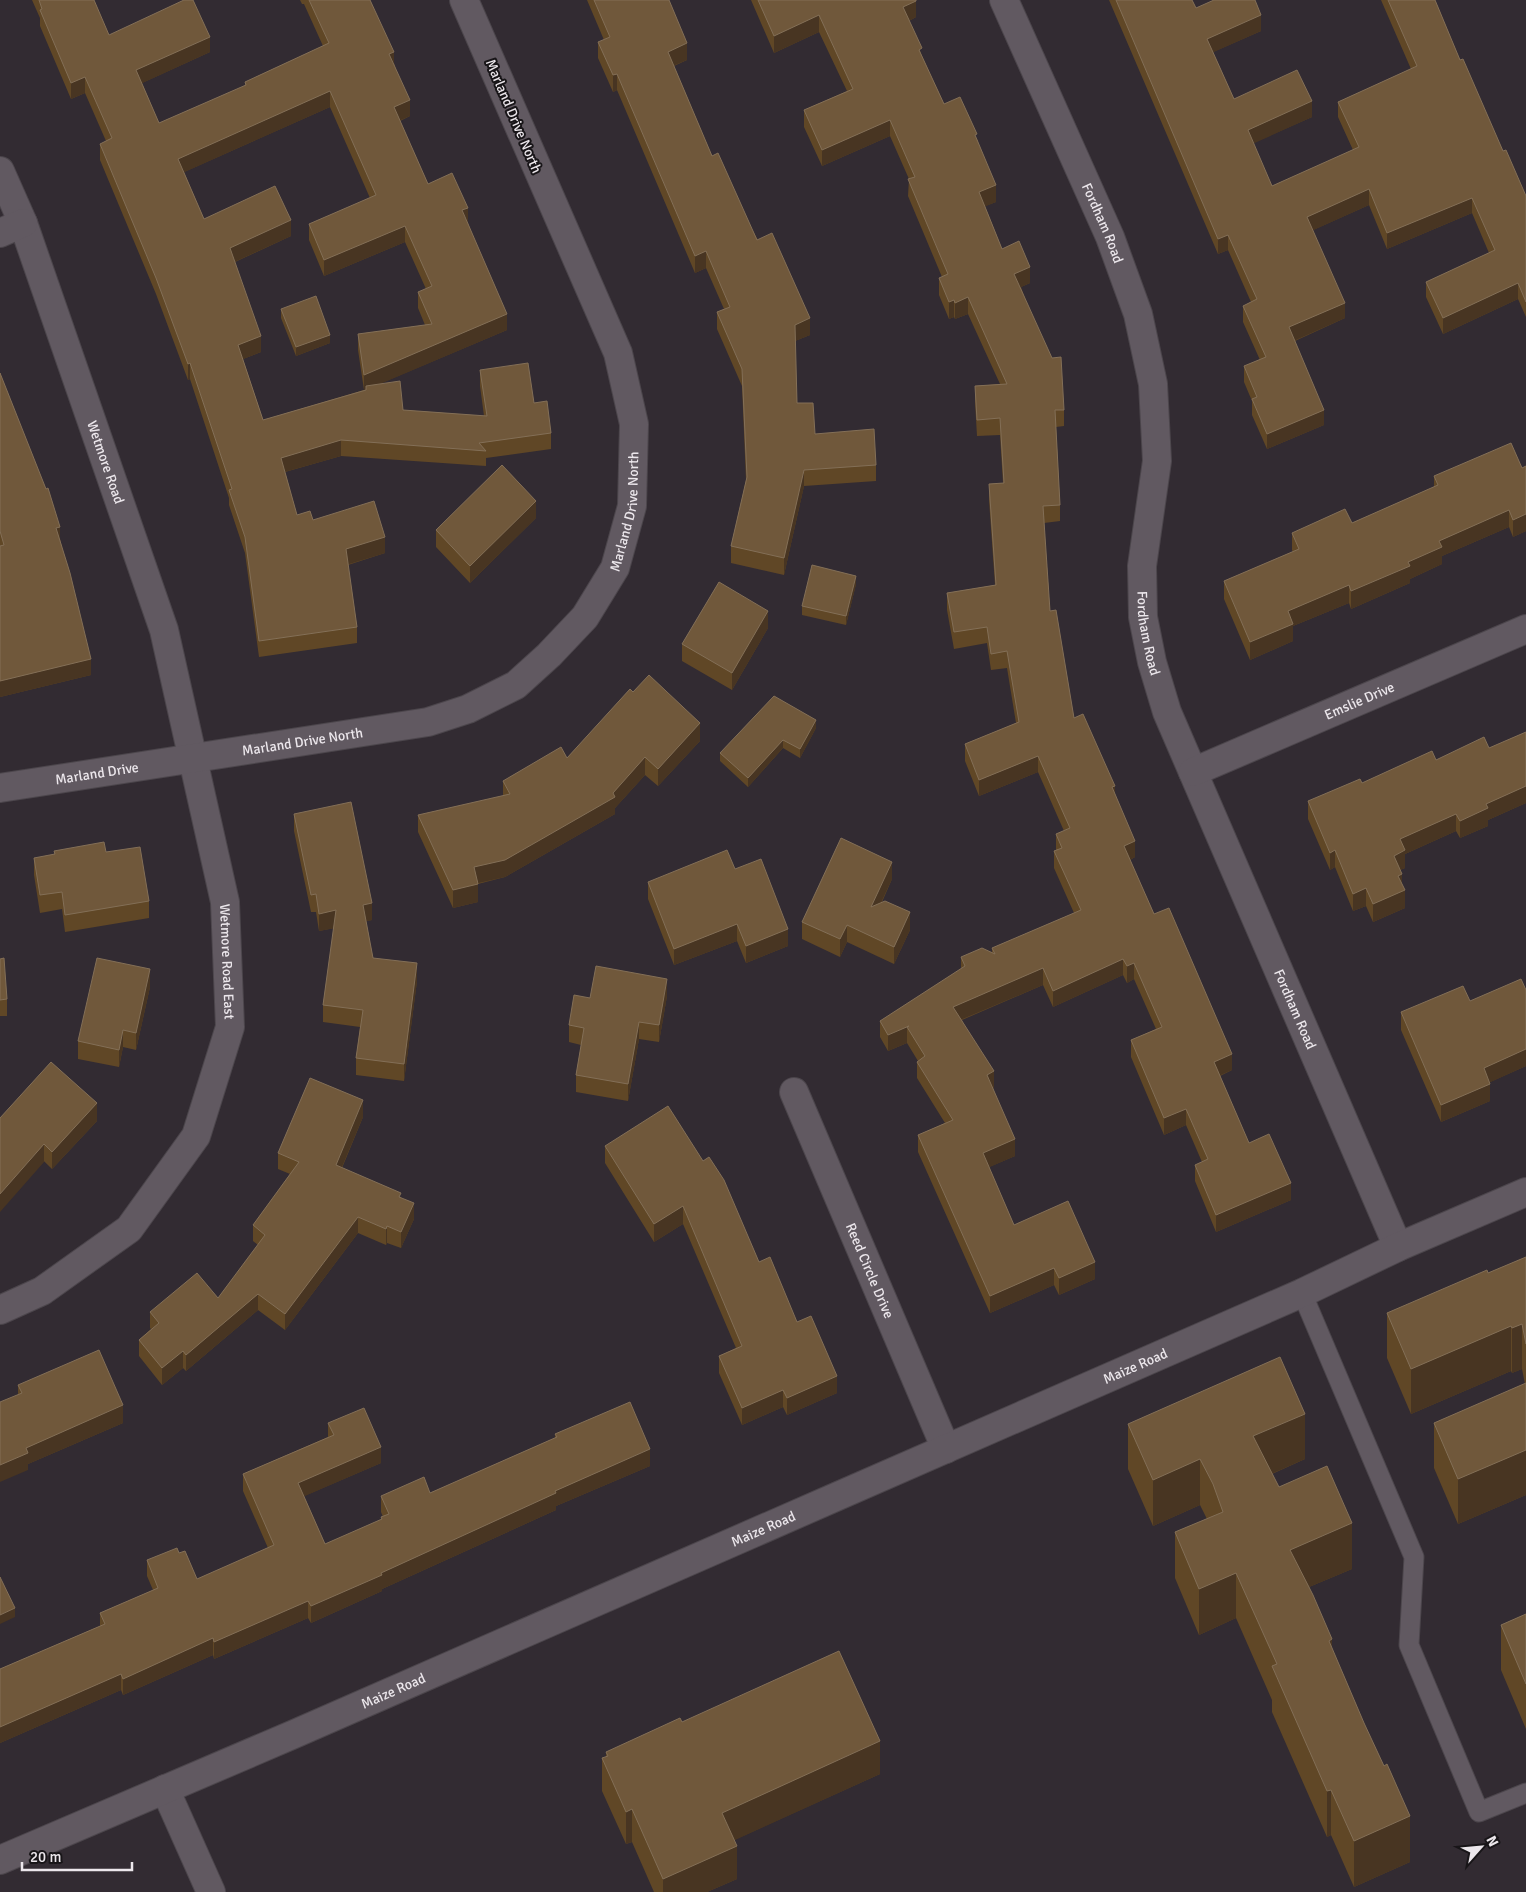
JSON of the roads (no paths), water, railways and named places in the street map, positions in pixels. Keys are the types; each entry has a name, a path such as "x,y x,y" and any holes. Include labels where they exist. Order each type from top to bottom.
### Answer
{"street":[{"name":"Marland Drive North","path":"192,759 428,722 468,709 516,685 549,655 584,617 615,568 632,506 634,424 618,353 464,0"},
{"name":"Fordham Road","path":"1004,0 1110,238 1138,314 1153,384 1157,461 1142,566 1143,617 1152,662 1167,712 1398,1247"},
{"name":"Wetmore Road","path":"0,171 11,228 164,630 192,759"},
{"name":"Emslie Drive","path":"1193,772 1526,629"},
{"name":"Marland Drive","path":"0,788 192,759"},
{"name":"Wetmore Road East","path":"0,1310 42,1291 129,1229 196,1136 230,1027 225,902 192,759"},
{"name":"Reed Circle Drive","path":"794,1092 946,1449"},
{"name":"Maize Road","path":"0,1860 946,1449 1302,1293 1398,1247 1526,1192"},
{"path":"165,1789 211,1892"}],"lane":[{"path":"1302,1293 1414,1557 1410,1645 1479,1812 1526,1793"}]}
